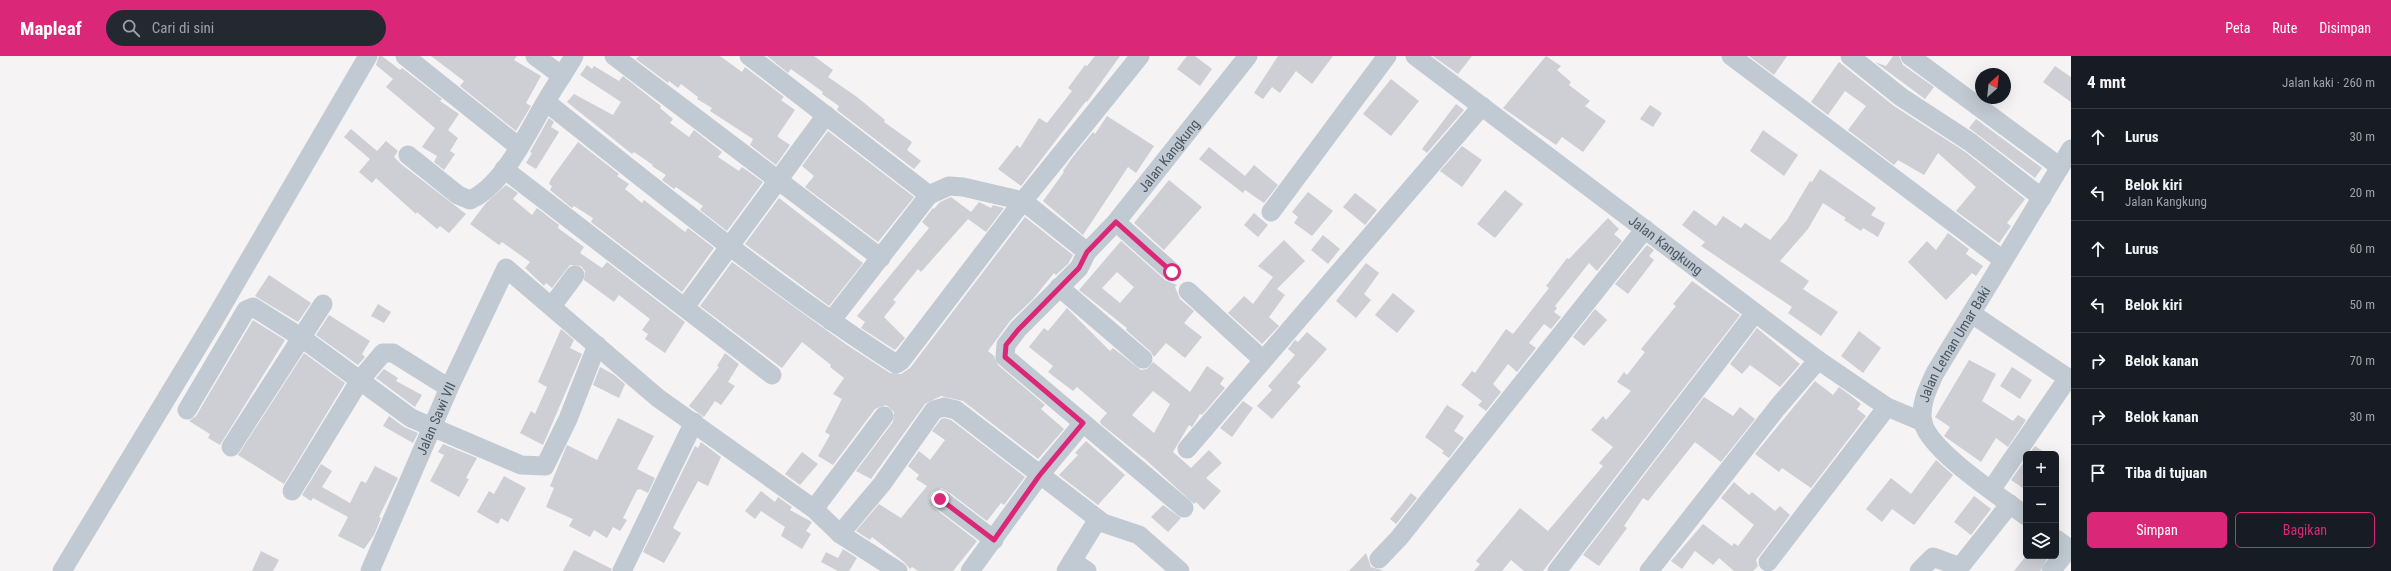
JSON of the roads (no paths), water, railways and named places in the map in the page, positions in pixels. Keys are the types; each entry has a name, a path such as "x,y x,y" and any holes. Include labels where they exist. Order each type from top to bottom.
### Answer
{"street":[{"path":"62,571 214,320 368,56"},
{"path":"405,56 519,147"},
{"path":"535,56 562,76"},
{"path":"408,155 458,195 470,200 480,196 504,169 519,147 574,56"},
{"path":"614,56 777,181 881,258"},
{"path":"749,56 929,195"},
{"path":"546,102 729,246 831,321 896,364 901,360 1023,201 1140,56"},
{"name":"Jalan Kangkung","path":"1083,423 1005,357 1006,345 1014,334 1079,268 1087,252 1116,222 1248,56"},
{"path":"1271,212 1387,56"},
{"name":"Jalan Kangkung","path":"1416,56 1818,360 1887,407 1923,422"},
{"path":"1731,56 2003,260"},
{"path":"1850,56 1902,97 1970,142 2042,198"},
{"path":"1910,56 2060,168"},
{"path":"1188,449 1482,106"},
{"path":"685,307 826,115"},
{"name":"Jalan Letnan Umar Baki","path":"2023,514 1956,463 1931,438 1923,422 1924,397 1935,373 2071,149"},
{"path":"504,169 772,375"},
{"path":"831,321 929,195 949,186 963,187 1023,201 1087,252"},
{"path":"1116,222 1172,272"},
{"path":"1379,559 1399,538 1645,228"},
{"name":"Jalan Sawi VII","path":"370,571 449,388 506,268 552,306"},
{"path":"574,275 552,306 658,398 694,422 814,509 840,534 898,571"},
{"path":"1059,287 1143,359"},
{"path":"1188,290 1263,360"},
{"path":"231,447 323,304"},
{"path":"187,410 250,308 253,307 302,338 411,418 521,465 545,466 568,419 597,345"},
{"path":"1557,571 1755,313"},
{"path":"1972,314 2068,378 1991,490"},
{"path":"292,492 360,380 383,353 393,353 449,388"},
{"path":"1649,571 1772,414 1818,360"},
{"path":"840,534 882,484 934,410 944,407 956,410 1039,476 1098,519 1139,535 1180,571"},
{"path":"1768,562 1887,407"},
{"path":"814,509 884,416"},
{"path":"622,571 694,422"},
{"path":"970,571 994,540 1039,476 1083,423 1184,508"},
{"path":"940,499 994,540"},
{"path":"1919,571 1933,557 1960,567 2010,504"},
{"path":"1075,568 1098,519"},
{"path":"2051,571 2065,546"}]}
